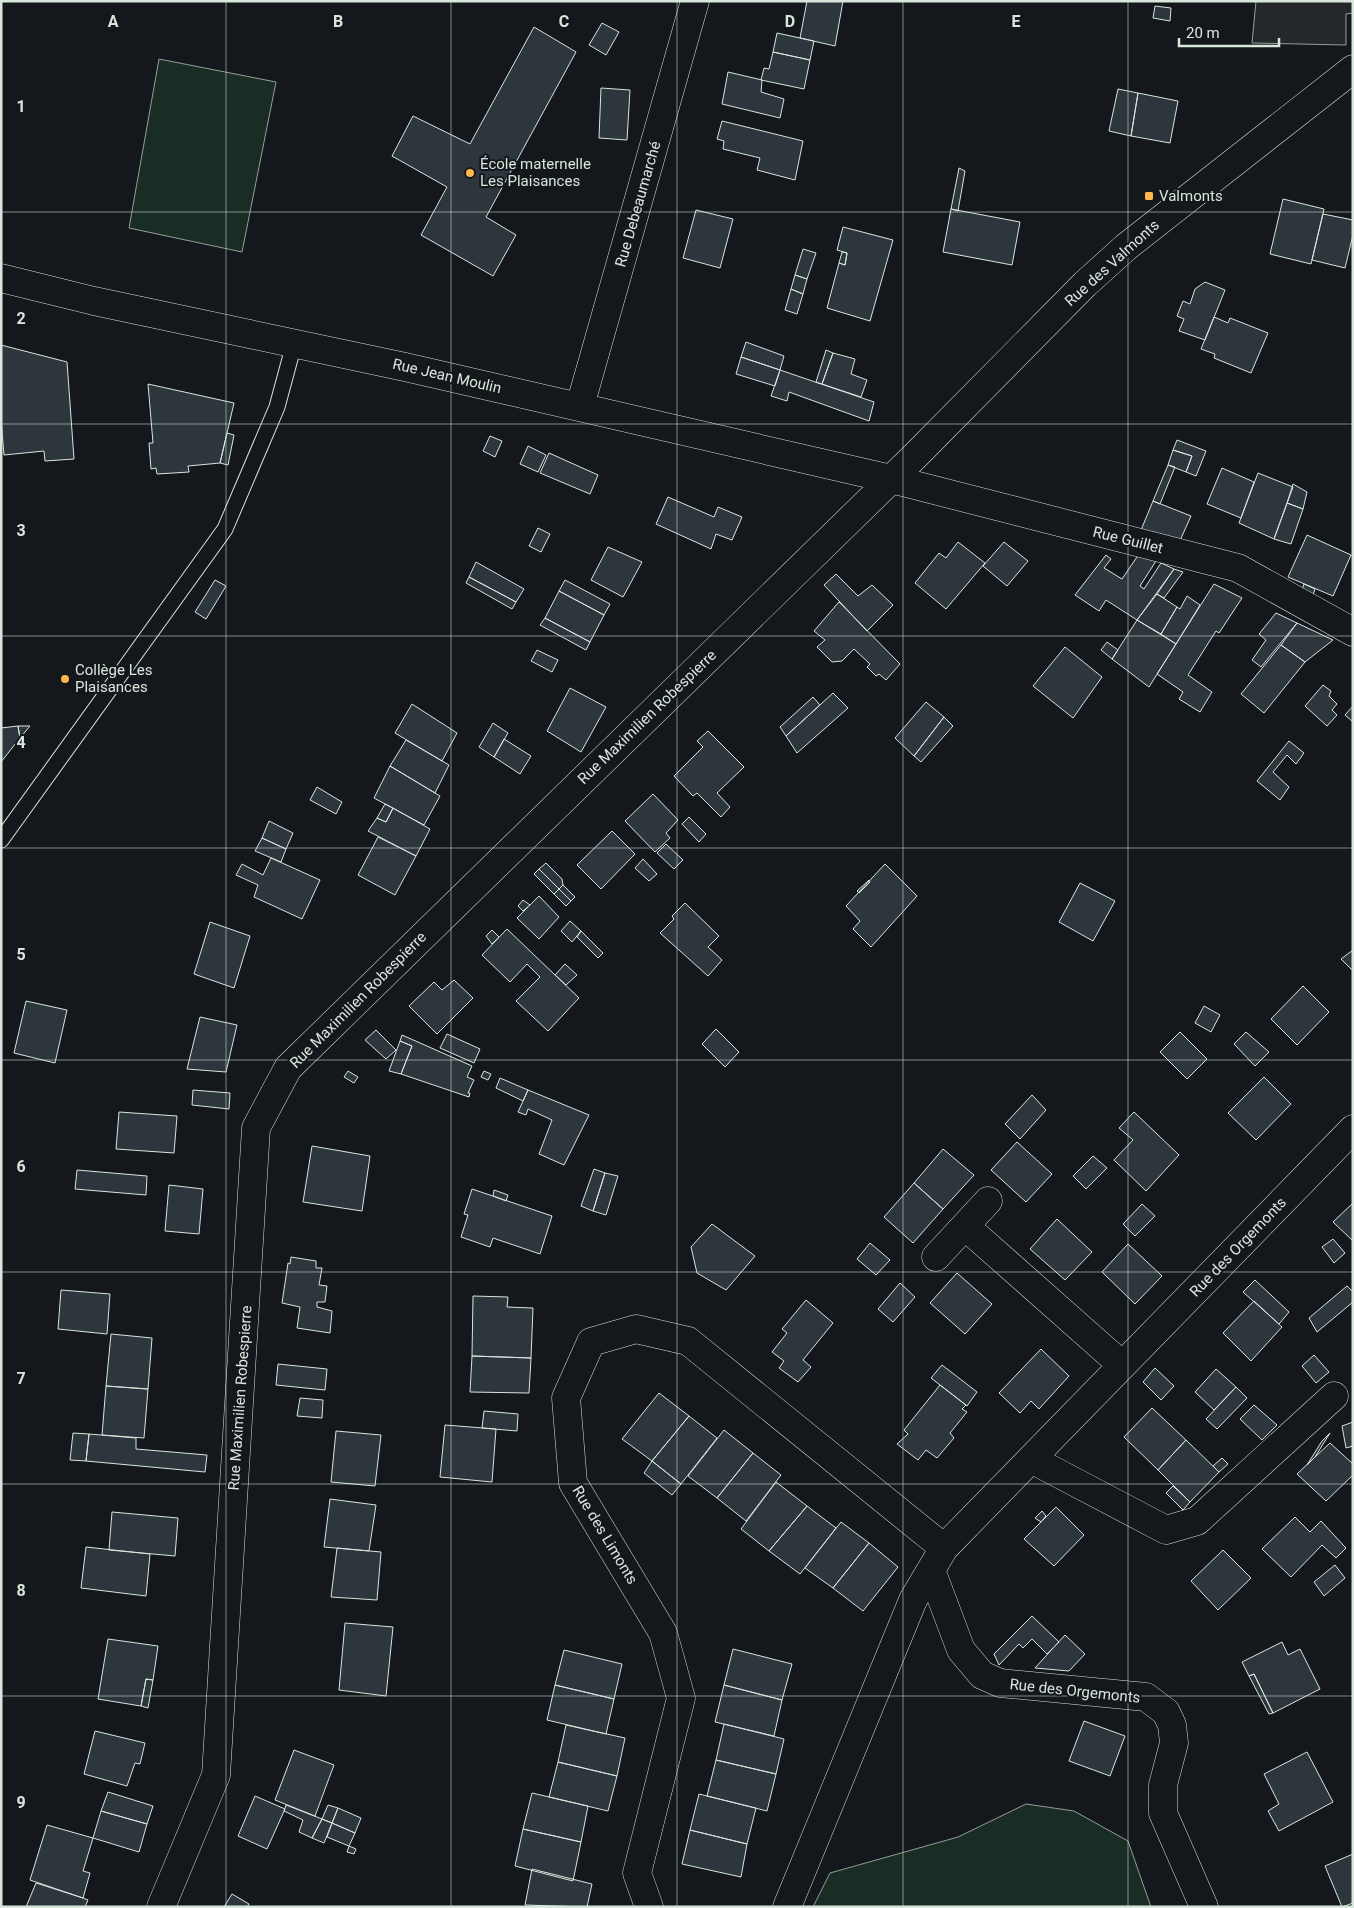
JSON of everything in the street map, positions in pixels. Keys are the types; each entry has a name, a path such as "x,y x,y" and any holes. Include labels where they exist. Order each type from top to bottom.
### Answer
{"street":[{"name":"Rue Debeaumarché","path":"580,406 695,1"},
{"name":"Rue des Valmonts","path":"891,479 1085,284 1126,247 1353,69"},
{"name":"Rue Jean Moulin","path":"1,278 94,301 580,406 891,479"},
{"name":"Rue Guillet","path":"891,479 1238,568 1353,632"},
{"name":"Rue Maximilien Robespierre","path":"161,1907 216,1775 256,1128 288,1068 891,479"},
{"name":"Rue des Orgemonts","path":"787,1907 913,1600 938,1559 1122,1365 1353,1129"},
{"path":"936,1257 988,1201"},
{"path":"965,1226 1122,1365"},
{"name":"Rue des Limonts","path":"649,1907 637,1873 681,1698 663,1633 573,1483 566,1398 591,1342 636,1329 688,1340 938,1559"},
{"path":"1033,1460 1166,1530 1197,1521 1334,1396"},
{"name":"Rue des Orgemonts","path":"938,1559 961,1650 982,1675 1000,1683 1146,1697 1166,1712 1172,1725 1174,1743 1163,1785 1163,1813 1204,1907"}],"lane":[{"path":"1,840 225,529 264,444 277,407 294,344"}],"green space":[{"path":"159,59 276,82 242,252 129,228"},
{"path":"1026,1804 1074,1811 1128,1841 1151,1907 813,1907 830,1873 958,1837"}],"shaded area":[{"path":"1256,1 1353,1 1353,13 1346,14 1346,45 1252,43"}],"building":[{"path":"807,1 843,1 835,46 800,38"},
{"path":"1155,6 1171,8 1170,21 1153,18"},
{"path":"602,23 619,32 606,55 589,45"},
{"path":"534,27 576,52 486,217 516,235 493,276 421,235 447,187 392,156 413,116 470,144"},
{"path":"777,33 814,41 810,60 773,52"},
{"path":"773,52 810,60 804,89 761,80 764,68 769,69"},
{"path":"728,72 762,80 761,92 784,99 780,118 722,104"},
{"path":"601,88 630,90 627,140 599,138"},
{"path":"1118,89 1138,93 1131,136 1109,131"},
{"path":"1138,93 1178,101 1170,143 1131,136"},
{"path":"722,121 803,141 795,180 757,170 760,158 723,149 724,141 717,139"},
{"path":"959,168 965,171 958,211 951,209"},
{"path":"1283,199 1324,209 1311,264 1270,254"},
{"path":"951,209 1020,222 1012,265 943,252"},
{"path":"696,210 733,219 720,268 683,258"},
{"path":"1323,214 1353,220 1353,235 1345,268 1312,260"},
{"path":"843,227 893,240 870,321 827,308 839,263 845,265 847,253 837,250"},
{"path":"803,249 816,253 807,279 795,275"},
{"path":"842,252 847,253 845,265 839,263"},
{"path":"795,275 807,279 803,294 791,289"},
{"path":"1205,282 1225,290 1205,340 1179,331 1184,319 1177,316 1183,301 1190,304 1195,289"},
{"path":"791,289 803,294 797,314 785,310"},
{"path":"1214,317 1228,323 1230,318 1268,333 1251,373 1214,358 1215,354 1201,349"},
{"path":"746,342 784,356 780,370 741,357"},
{"path":"1,345 67,362 74,459 45,461 44,451 4,455 1,419"},
{"path":"826,350 833,353 822,384 816,382"},
{"path":"833,353 855,359 851,374 867,380 861,397 822,384"},
{"path":"741,357 780,370 775,386 736,374"},
{"path":"780,370 874,402 869,421 789,392 787,401 771,396"},
{"path":"148,384 234,403 220,463 188,466 189,472 157,474 156,468 151,469 149,443 153,443"},
{"path":"227,433 234,435 228,465 220,463"},
{"path":"490,436 502,441 495,457 483,451"},
{"path":"1177,440 1206,451 1196,476 1186,472 1192,456 1173,450"},
{"path":"528,446 546,455 538,472 520,464"},
{"path":"1173,450 1192,456 1186,472 1168,465"},
{"path":"549,453 598,475 590,494 540,473"},
{"path":"1168,465 1175,467 1160,504 1153,501"},
{"path":"1222,468 1254,482 1241,518 1207,504"},
{"path":"1258,473 1293,487 1274,539 1239,523"},
{"path":"1293,484 1307,492 1303,509 1287,503"},
{"path":"668,497 714,517 718,507 742,517 732,540 716,534 711,549 656,524"},
{"path":"1153,501 1191,516 1178,545 1141,530"},
{"path":"1287,503 1303,509 1291,544 1274,539"},
{"path":"538,528 550,534 541,552 529,546"},
{"path":"1307,535 1351,555 1333,596 1288,577"},
{"path":"958,542 985,563 946,609 915,583 939,553 946,558"},
{"path":"1004,542 1028,561 1007,586 983,566"},
{"path":"608,547 642,562 623,597 591,580"},
{"path":"1139,554 1156,561 1140,586 1144,589 1161,563 1174,569 1137,620 1106,600 1099,611 1075,595 1106,555 1111,559 1104,568 1122,579"},
{"path":"476,562 524,589 516,602 469,577"},
{"path":"1174,569 1183,572 1164,598 1157,594"},
{"path":"836,574 858,596 872,585 893,605 867,631 824,585"},
{"path":"469,577 516,602 512,609 466,583"},
{"path":"215,580 226,586 206,619 195,612"},
{"path":"565,580 610,604 604,615 559,591"},
{"path":"1214,584 1242,598 1219,633 1216,631 1188,675 1212,692 1200,712 1179,699 1183,692 1157,674"},
{"path":"1304,584 1315,589 1313,595 1302,590"},
{"path":"559,591 604,615 590,642 545,618"},
{"path":"1157,594 1177,607 1161,634 1137,620"},
{"path":"1187,596 1200,605 1176,644 1161,634 1177,607 1180,609"},
{"path":"839,602 900,664 886,680 879,674 876,676 867,667 870,664 854,649 842,661 832,662 817,647 825,640 814,631"},
{"path":"1276,613 1297,623 1261,667 1252,660 1266,640 1259,634"},
{"path":"545,618 590,642 586,650 540,625"},
{"path":"1137,620 1176,644 1149,687 1112,659"},
{"path":"1297,623 1333,640 1305,662 1281,645"},
{"path":"1107,642 1118,650 1112,659 1101,650"},
{"path":"1281,645 1305,662 1264,713 1241,694"},
{"path":"1065,647 1102,677 1073,718 1033,686"},
{"path":"537,650 558,660 552,672 531,661"},
{"path":"1323,685 1331,691 1329,696 1337,704 1332,710 1337,715 1327,726 1305,706"},
{"path":"570,688 606,707 581,752 547,731"},
{"path":"833,693 848,708 797,753 786,736"},
{"path":"813,697 820,705 786,736 780,727"},
{"path":"926,702 944,717 914,756 895,738"},
{"path":"412,704 457,733 442,761 395,733"},
{"path":"1353,706 1353,722 1345,715"},
{"path":"944,717 953,726 921,762 914,756"},
{"path":"493,723 508,733 494,757 479,747"},
{"path":"18,726 30,726 20,738"},
{"path":"18,726 20,738 1,762 1,728"},
{"path":"708,731 744,767 717,793 730,807 721,817 697,793 693,796 674,776 703,747 697,741"},
{"path":"504,739 531,756 520,774 494,757"},
{"path":"406,740 449,765 435,793 390,766"},
{"path":"1289,741 1304,753 1296,764 1287,755 1273,772 1289,787 1280,800 1257,781"},
{"path":"390,766 440,796 424,825 374,798"},
{"path":"317,787 342,802 336,814 310,800"},
{"path":"653,794 678,820 666,833 670,838 655,852 625,821"},
{"path":"385,804 393,808 386,822 377,818"},
{"path":"393,808 430,829 416,856 368,831 377,818 386,822"},
{"path":"689,817 706,834 699,842 682,824"},
{"path":"269,821 293,833 286,849 262,838"},
{"path":"612,831 635,854 601,889 577,865"},
{"path":"378,837 416,856 395,895 358,875"},
{"path":"262,838 286,849 281,862 255,851"},
{"path":"666,844 683,860 674,869 657,853"},
{"path":"271,858 320,880 302,919 254,897 258,885 236,875 242,864 263,875"},
{"path":"643,859 657,874 649,881 635,868"},
{"path":"546,863 562,879 563,885 559,889 539,869"},
{"path":"885,864 917,896 871,947 853,929 860,921 846,906"},
{"path":"539,869 559,889 554,894 534,874"},
{"path":"869,880 870,882 859,893 857,891"},
{"path":"1080,883 1115,901 1093,941 1059,922"},
{"path":"563,885 575,897 571,901 559,889"},
{"path":"559,889 571,901 566,906 554,894"},
{"path":"539,896 559,917 539,939 517,918"},
{"path":"523,900 530,905 523,911 518,906"},
{"path":"685,903 719,936 708,947 722,960 708,976 660,933 674,919 672,916"},
{"path":"570,921 581,931 572,942 561,931"},
{"path":"210,922 250,936 234,988 194,974"},
{"path":"507,929 579,998 548,1031 516,1001 540,977 527,964 510,982 482,955"},
{"path":"492,930 499,937 492,944 486,936"},
{"path":"581,931 603,953 598,958 577,937"},
{"path":"1353,950 1353,971 1341,959"},
{"path":"565,964 577,975 566,985 555,975"},
{"path":"454,980 473,998 437,1034 409,1006 434,982 442,990"},
{"path":"1303,986 1329,1012 1297,1045 1271,1019"},
{"path":"26,1001 67,1010 55,1063 14,1053"},
{"path":"1204,1006 1220,1015 1211,1032 1195,1023"},
{"path":"200,1017 237,1025 226,1072 187,1069"},
{"path":"716,1029 739,1052 725,1067 702,1044"},
{"path":"376,1030 396,1050 386,1059 365,1040"},
{"path":"1180,1032 1207,1059 1187,1079 1160,1052"},
{"path":"1246,1032 1269,1052 1255,1066 1234,1044"},
{"path":"447,1034 480,1049 474,1063 440,1048"},
{"path":"402,1035 472,1066 467,1077 474,1080 468,1093 470,1093 469,1097 401,1074 412,1046 400,1041"},
{"path":"400,1041 412,1046 401,1074 389,1071"},
{"path":"348,1071 358,1077 354,1083 344,1077"},
{"path":"484,1071 491,1074 488,1080 481,1077"},
{"path":"1264,1077 1291,1104 1256,1140 1228,1113"},
{"path":"500,1078 528,1090 523,1101 496,1088"},
{"path":"193,1090 230,1093 229,1109 192,1105"},
{"path":"528,1090 589,1115 564,1165 539,1154 552,1120 528,1109 526,1115 518,1112"},
{"path":"1032,1095 1046,1110 1020,1139 1005,1124"},
{"path":"119,1112 177,1116 174,1153 116,1149"},
{"path":"1134,1112 1179,1155 1146,1191 1114,1160 1133,1140 1119,1128"},
{"path":"1017,1142 1052,1174 1026,1202 991,1170"},
{"path":"312,1146 370,1156 362,1211 303,1202"},
{"path":"943,1149 974,1175 943,1209 914,1183"},
{"path":"1093,1156 1107,1168 1086,1189 1073,1176"},
{"path":"594,1169 605,1173 593,1211 581,1206"},
{"path":"77,1170 147,1176 146,1195 75,1189"},
{"path":"605,1173 618,1176 606,1215 593,1211"},
{"path":"914,1183 943,1209 913,1243 884,1217"},
{"path":"169,1185 203,1189 199,1234 165,1231"},
{"path":"472,1189 552,1216 540,1254 493,1238 490,1247 461,1237 468,1215 464,1214"},
{"path":"494,1190 508,1195 506,1201 493,1196"},
{"path":"1353,1203 1353,1241 1333,1222"},
{"path":"1142,1204 1155,1216 1135,1236 1123,1224"},
{"path":"1057,1219 1092,1252 1065,1280 1030,1249"},
{"path":"712,1224 755,1256 726,1290 697,1273 691,1247"},
{"path":"1333,1239 1345,1253 1334,1263 1322,1247"},
{"path":"870,1243 890,1260 876,1275 857,1259"},
{"path":"1128,1244 1162,1276 1135,1304 1102,1272"},
{"path":"291,1257 316,1261 316,1268 322,1268 319,1285 327,1286 325,1302 317,1302 317,1307 332,1311 330,1333 297,1328 300,1307 282,1303 288,1263 290,1264"},
{"path":"957,1273 992,1304 965,1334 930,1303"},
{"path":"1255,1280 1289,1312 1279,1324 1243,1292"},
{"path":"900,1283 915,1297 893,1322 878,1309"},
{"path":"1347,1286 1353,1292 1353,1302 1317,1332 1309,1318"},
{"path":"61,1290 110,1294 107,1334 58,1329"},
{"path":"473,1296 508,1297 507,1307 533,1308 531,1358 472,1356"},
{"path":"806,1300 833,1323 803,1360 811,1367 798,1382 779,1368 784,1361 772,1352 787,1333 782,1329"},
{"path":"1254,1301 1282,1327 1251,1361 1223,1333"},
{"path":"111,1334 152,1338 148,1389 106,1386"},
{"path":"1041,1349 1069,1376 1039,1409 1031,1401 1020,1413 999,1393"},
{"path":"1314,1355 1329,1372 1316,1383 1302,1366"},
{"path":"472,1356 531,1358 529,1393 470,1392"},
{"path":"278,1364 327,1369 325,1390 276,1385"},
{"path":"942,1365 977,1392 967,1406 931,1378"},
{"path":"1155,1368 1174,1386 1161,1400 1143,1382"},
{"path":"1216,1369 1236,1387 1214,1410 1195,1392"},
{"path":"940,1385 966,1405 962,1409 967,1412 950,1433 954,1438 937,1458 926,1450 918,1460 897,1444 908,1434 904,1430"},
{"path":"106,1386 148,1389 144,1438 102,1435"},
{"path":"1236,1387 1247,1398 1217,1429 1206,1419"},
{"path":"659,1393 689,1416 652,1461 622,1439"},
{"path":"300,1398 323,1400 322,1418 297,1416"},
{"path":"1254,1405 1277,1425 1262,1440 1240,1419"},
{"path":"1152,1408 1186,1440 1158,1470 1124,1437"},
{"path":"484,1411 518,1414 517,1431 482,1428"},
{"path":"689,1416 717,1438 681,1484 652,1461"},
{"path":"1353,1422 1353,1446 1346,1448 1342,1426"},
{"path":"445,1425 496,1429 492,1482 440,1477"},
{"path":"724,1430 753,1453 717,1498 688,1476"},
{"path":"336,1431 381,1435 375,1486 331,1482"},
{"path":"73,1433 89,1434 86,1461 70,1460"},
{"path":"1330,1433 1315,1457 1307,1465 1322,1441"},
{"path":"89,1434 136,1438 136,1449 207,1455 205,1472 86,1461"},
{"path":"1186,1440 1219,1472 1190,1502 1158,1470"},
{"path":"1330,1443 1353,1464 1353,1475 1326,1501 1297,1474"},
{"path":"753,1453 781,1475 746,1521 717,1498"},
{"path":"1222,1458 1228,1464 1219,1472 1213,1466"},
{"path":"652,1461 681,1484 672,1495 644,1473"},
{"path":"776,1482 807,1506 769,1551 741,1529"},
{"path":"1173,1486 1190,1502 1183,1510 1166,1493"},
{"path":"330,1499 376,1505 369,1551 324,1547"},
{"path":"807,1506 836,1528 800,1574 769,1551"},
{"path":"1056,1507 1084,1535 1054,1566 1024,1539"},
{"path":"1042,1511 1046,1516 1041,1522 1035,1518"},
{"path":"112,1512 178,1518 175,1556 109,1550"},
{"path":"1295,1517 1310,1532 1321,1521 1346,1548 1336,1558 1322,1545 1291,1577 1262,1549"},
{"path":"841,1522 869,1543 833,1588 805,1568"},
{"path":"869,1543 898,1567 863,1611 833,1588"},
{"path":"86,1547 150,1554 146,1596 81,1588"},
{"path":"337,1548 381,1552 377,1600 331,1597"},
{"path":"1223,1550 1251,1578 1218,1610 1191,1581"},
{"path":"1335,1565 1345,1578 1324,1596 1314,1582"},
{"path":"1032,1616 1059,1642 1047,1654 1032,1639 1023,1648 1019,1644 999,1665 994,1654"},
{"path":"345,1623 393,1627 386,1696 339,1690"},
{"path":"1065,1635 1085,1654 1069,1671 1035,1668"},
{"path":"108,1639 158,1646 153,1680 146,1679 141,1706 98,1699"},
{"path":"1282,1642 1288,1655 1300,1649 1320,1689 1273,1713 1254,1674 1249,1676 1242,1662"},
{"path":"733,1649 792,1664 782,1700 724,1685"},
{"path":"564,1650 622,1664 614,1699 555,1685"},
{"path":"1254,1674 1273,1713 1269,1714 1249,1676"},
{"path":"146,1679 153,1680 148,1708 141,1706"},
{"path":"555,1685 614,1699 606,1734 547,1720"},
{"path":"724,1685 782,1700 774,1736 715,1722"},
{"path":"1084,1721 1125,1736 1110,1776 1069,1761"},
{"path":"724,1724 784,1739 776,1774 716,1760"},
{"path":"566,1725 625,1738 617,1776 558,1762"},
{"path":"95,1731 145,1743 140,1764 135,1763 127,1786 84,1774"},
{"path":"294,1750 334,1765 315,1816 275,1800"},
{"path":"1307,1752 1333,1802 1279,1831 1268,1811 1279,1804 1264,1774"},
{"path":"716,1760 776,1774 767,1811 707,1796"},
{"path":"558,1762 617,1776 608,1811 549,1797"},
{"path":"108,1792 153,1806 147,1824 101,1811"},
{"path":"532,1793 588,1806 581,1842 523,1829"},
{"path":"699,1794 756,1808 747,1844 690,1830"},
{"path":"255,1796 285,1809 267,1849 238,1836"},
{"path":"286,1805 322,1819 312,1838 299,1832 303,1820 284,1811"},
{"path":"328,1805 338,1808 332,1823 322,1819"},
{"path":"338,1808 361,1818 355,1833 332,1823"},
{"path":"101,1811 147,1824 139,1852 93,1838"},
{"path":"322,1819 332,1823 324,1843 312,1838"},
{"path":"332,1823 355,1833 349,1846 327,1837"},
{"path":"47,1825 93,1838 83,1871 90,1873 83,1898 30,1880"},
{"path":"523,1829 581,1842 573,1881 515,1866"},
{"path":"690,1830 747,1844 741,1877 682,1864"},
{"path":"349,1846 356,1849 354,1854 347,1852"},
{"path":"1353,1854 1353,1903 1342,1907 1325,1866"},
{"path":"532,1869 592,1884 587,1907 525,1905"},
{"path":"36,1883 88,1900 85,1907 26,1907"},
{"path":"232,1894 249,1904 247,1907 224,1907"}],"place":[{"name":"École maternelle Les Plaisances","path":"470,173"},
{"name":"Valmonts","path":"1149,196"},
{"name":"Collège Les Plaisances","path":"65,679"}]}
